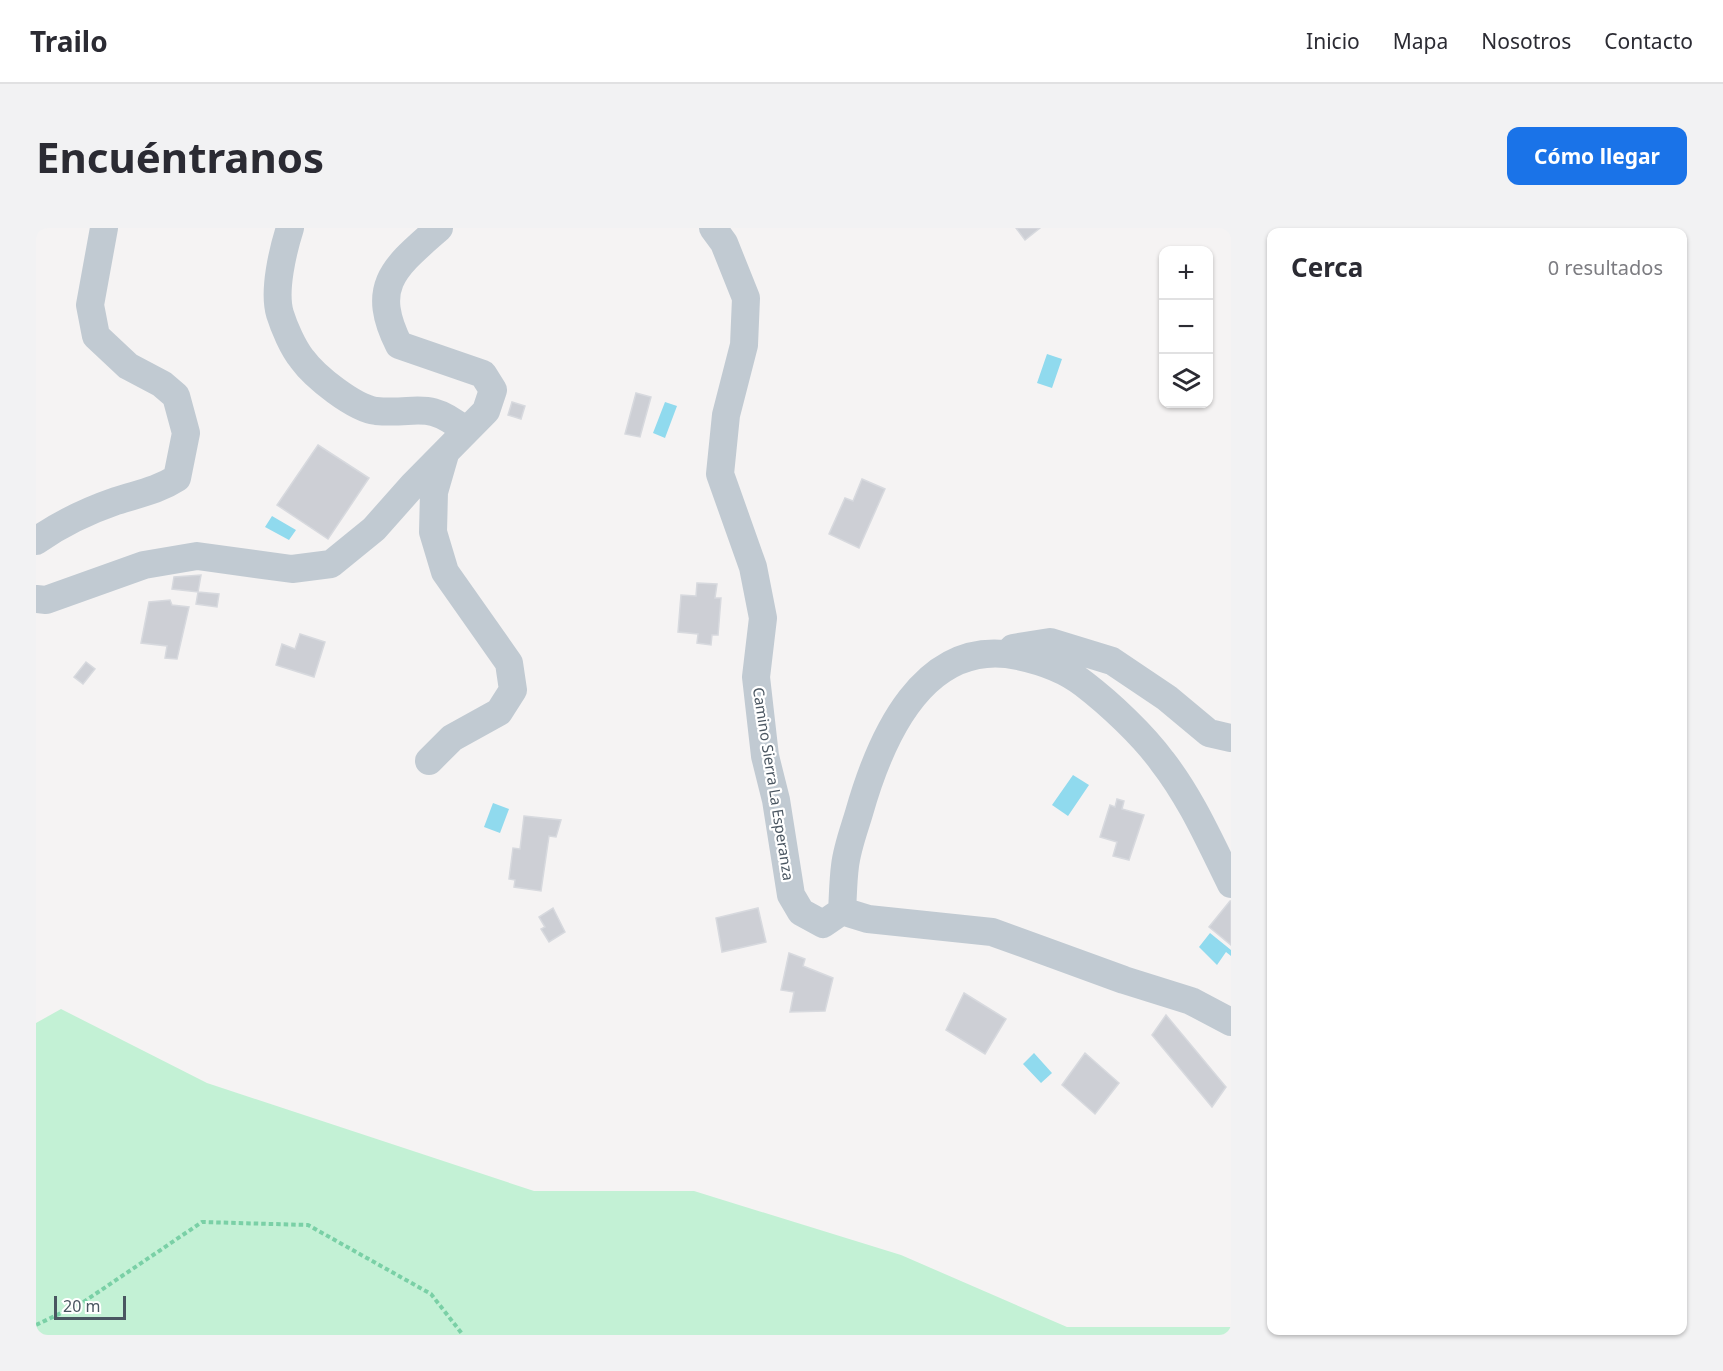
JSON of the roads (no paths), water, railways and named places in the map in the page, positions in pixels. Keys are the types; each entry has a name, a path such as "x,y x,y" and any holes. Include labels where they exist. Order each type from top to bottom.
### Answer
{"street":[{"path":"36,542 59,525 105,505 161,488 177,478 186,433 176,396 162,384 128,366 96,336 90,304 105,228"},
{"path":"290,228 280,261 279,312 302,359 339,394 375,411 415,409 446,415 466,431"},
{"path":"36,598 46,600 144,565 197,556 292,569 331,564 374,529 486,411 493,390 483,374 399,345 387,321 387,286 401,261 439,228"},
{"name":"Camino Sierra La Esperanza","path":"713,228 724,243 746,298 744,345 726,415 720,474 753,567 763,618 756,677 765,756 776,800 791,895 801,912 823,924 842,911"},
{"path":"429,761 452,738 499,711 513,690 509,663 445,572 433,532 434,492 445,452"},
{"path":"1231,738 1209,733 1167,698 1112,661 1050,642 966,656 930,677 893,722 871,771 845,864 842,911 868,919 992,932 1124,980 1191,1001 1231,1022"},
{"path":"996,651 1044,661 1083,683 1120,717 1162,760 1195,813 1231,884"}],"water":[{"path":"1047,354 1062,359 1052,388 1037,383"},
{"path":"665,402 677,406 665,438 653,433"},
{"path":"272,516 296,530 289,540 265,527"},
{"path":"1073,775 1089,785 1068,816 1052,805"},
{"path":"493,803 509,809 500,833 484,827"},
{"path":"1210,933 1231,950 1231,956 1226,952 1217,965 1199,947"},
{"path":"1034,1053 1052,1073 1041,1083 1023,1064"}]}
